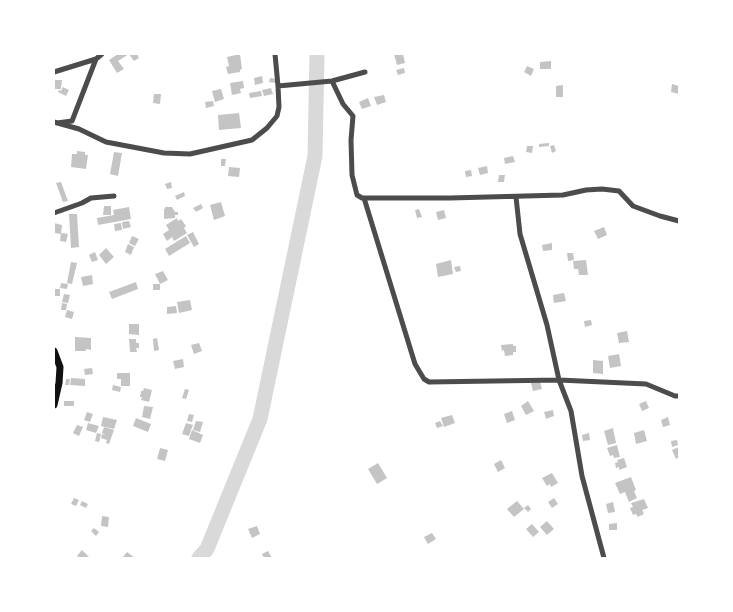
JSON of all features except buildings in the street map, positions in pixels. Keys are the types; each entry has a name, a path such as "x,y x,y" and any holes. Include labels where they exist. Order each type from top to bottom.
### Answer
{"main road":[{"path":"54,351 60,367 59,383 54,405"}],"street":[{"path":"54,72 96,59 102,54"},
{"path":"55,123 80,129 106,142 164,153 190,154 252,140 267,128 276,116 279,107 274,54"},
{"path":"55,123 72,121 96,59"},
{"path":"278,86 332,81 366,72"},
{"path":"332,81 343,104 353,116 350,153 352,175 357,195 364,198 516,197 563,195 586,190 611,190 619,191 633,206 679,221"},
{"path":"54,213 92,198 114,196"},
{"path":"516,197 520,234 547,325 559,380 571,411 582,476 604,558"},
{"path":"364,198 415,364 424,379 429,382 559,380 646,384 679,396"}],"waterway":[{"path":"199,558 207,549 260,419 315,156 317,54"}]}
